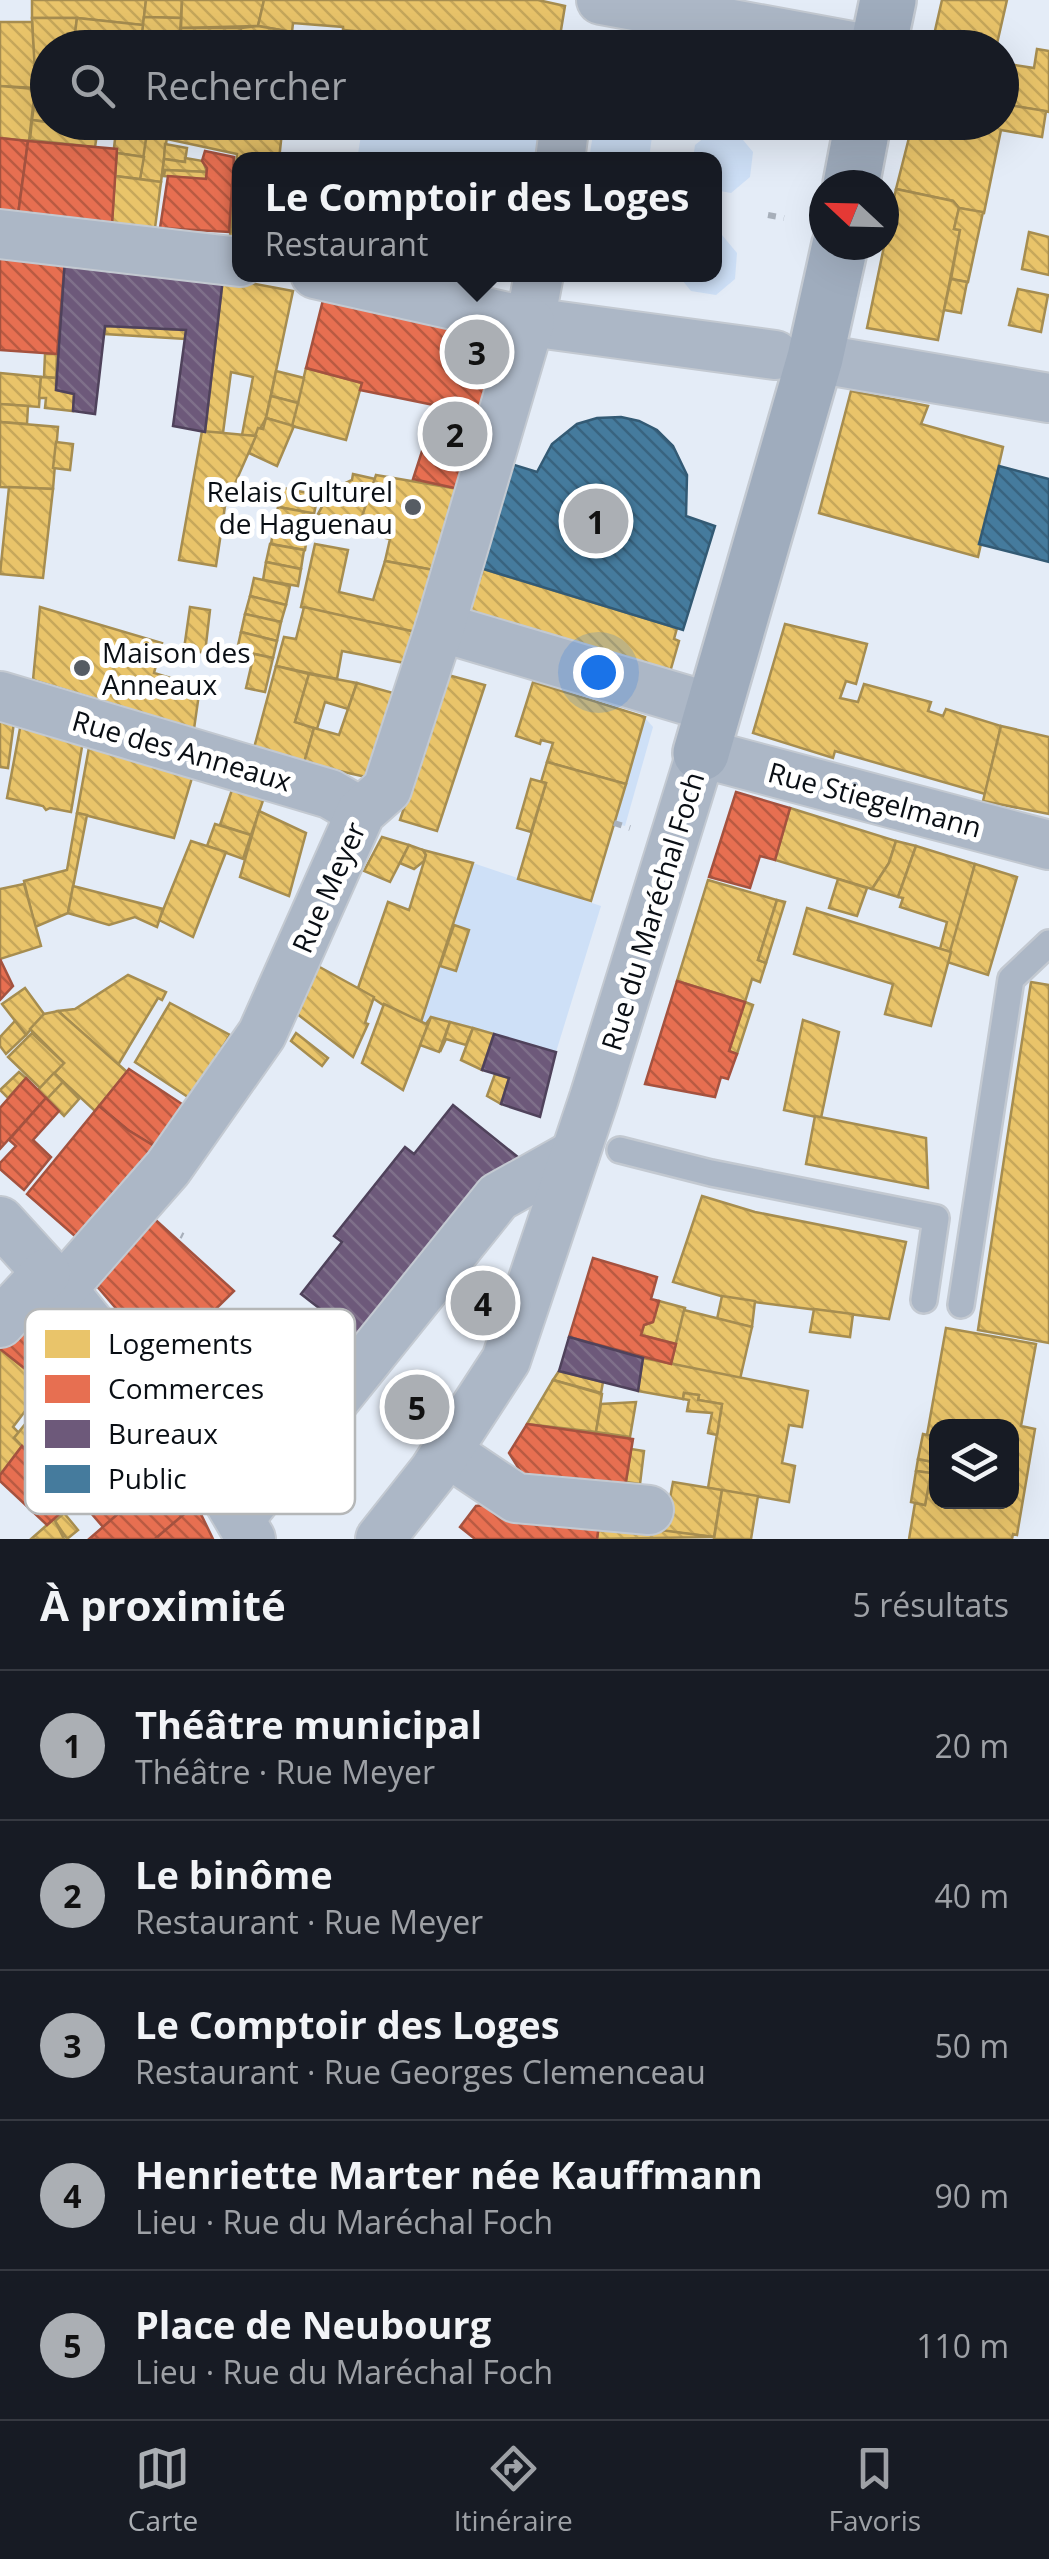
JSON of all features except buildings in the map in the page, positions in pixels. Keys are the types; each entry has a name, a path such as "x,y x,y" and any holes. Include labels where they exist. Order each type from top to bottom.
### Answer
{"street":[{"path":"601,0 765,30"},
{"path":"882,30 888,0"},
{"path":"854,170 860,140"},
{"path":"0,234 232,261"},
{"name":"Rue du Maréchal Foch","path":"380,1539 446,1452 506,1360 597,1152 707,730 796,357 834,260"},
{"path":"351,282 530,322 796,357 1049,398"},
{"name":"Rue Meyer","path":"0,1323 54,1281 168,1168 262,1034 360,812 387,789 440,627 530,322 538,282"},
{"name":"Rue Stiegelmann","path":"440,627 660,694 707,730 1049,845"},
{"name":"Rue des Anneaux","path":"0,696 330,794 360,812"},
{"path":"355,1385 498,1197 597,1152"},
{"path":"0,1221 77,1309"},
{"path":"446,1452 516,1498 649,1510"}],"lane":[{"path":"960,1305 1011,979 1049,943"},
{"path":"597,1152 936,1218 924,1300"}],"path":[{"path":"768,214 784,218"},
{"path":"614,823 630,828"}],"shaded area":[{"path":"360,140 543,140 541,152 358,152"},
{"path":"592,140 651,140 650,152 590,152"},
{"path":"701,140 743,140 753,152 750,177 731,193 722,191 722,152 694,152"},
{"path":"722,235 737,253 735,279 716,295 691,291 684,282 722,282"},
{"path":"645,718 653,727 625,826 614,823"},
{"path":"473,863 601,906 556,1052 431,1017 426,1024 421,1022 440,966 456,970 468,930 454,925"}],"place":[{"name":"Le Comptoir des Loges","path":"477,352"},
{"name":"Le binôme","path":"455,434"},
{"name":"Relais Culturel de Haguenau","path":"413,507"},
{"name":"Théâtre municipal","path":"596,521"},
{"name":"Maison des Anneaux","path":"82,668"},
{"name":"Henriette Marter née Kauffmann","path":"483,1303"},
{"name":"Place de Neubourg","path":"417,1407"}]}
